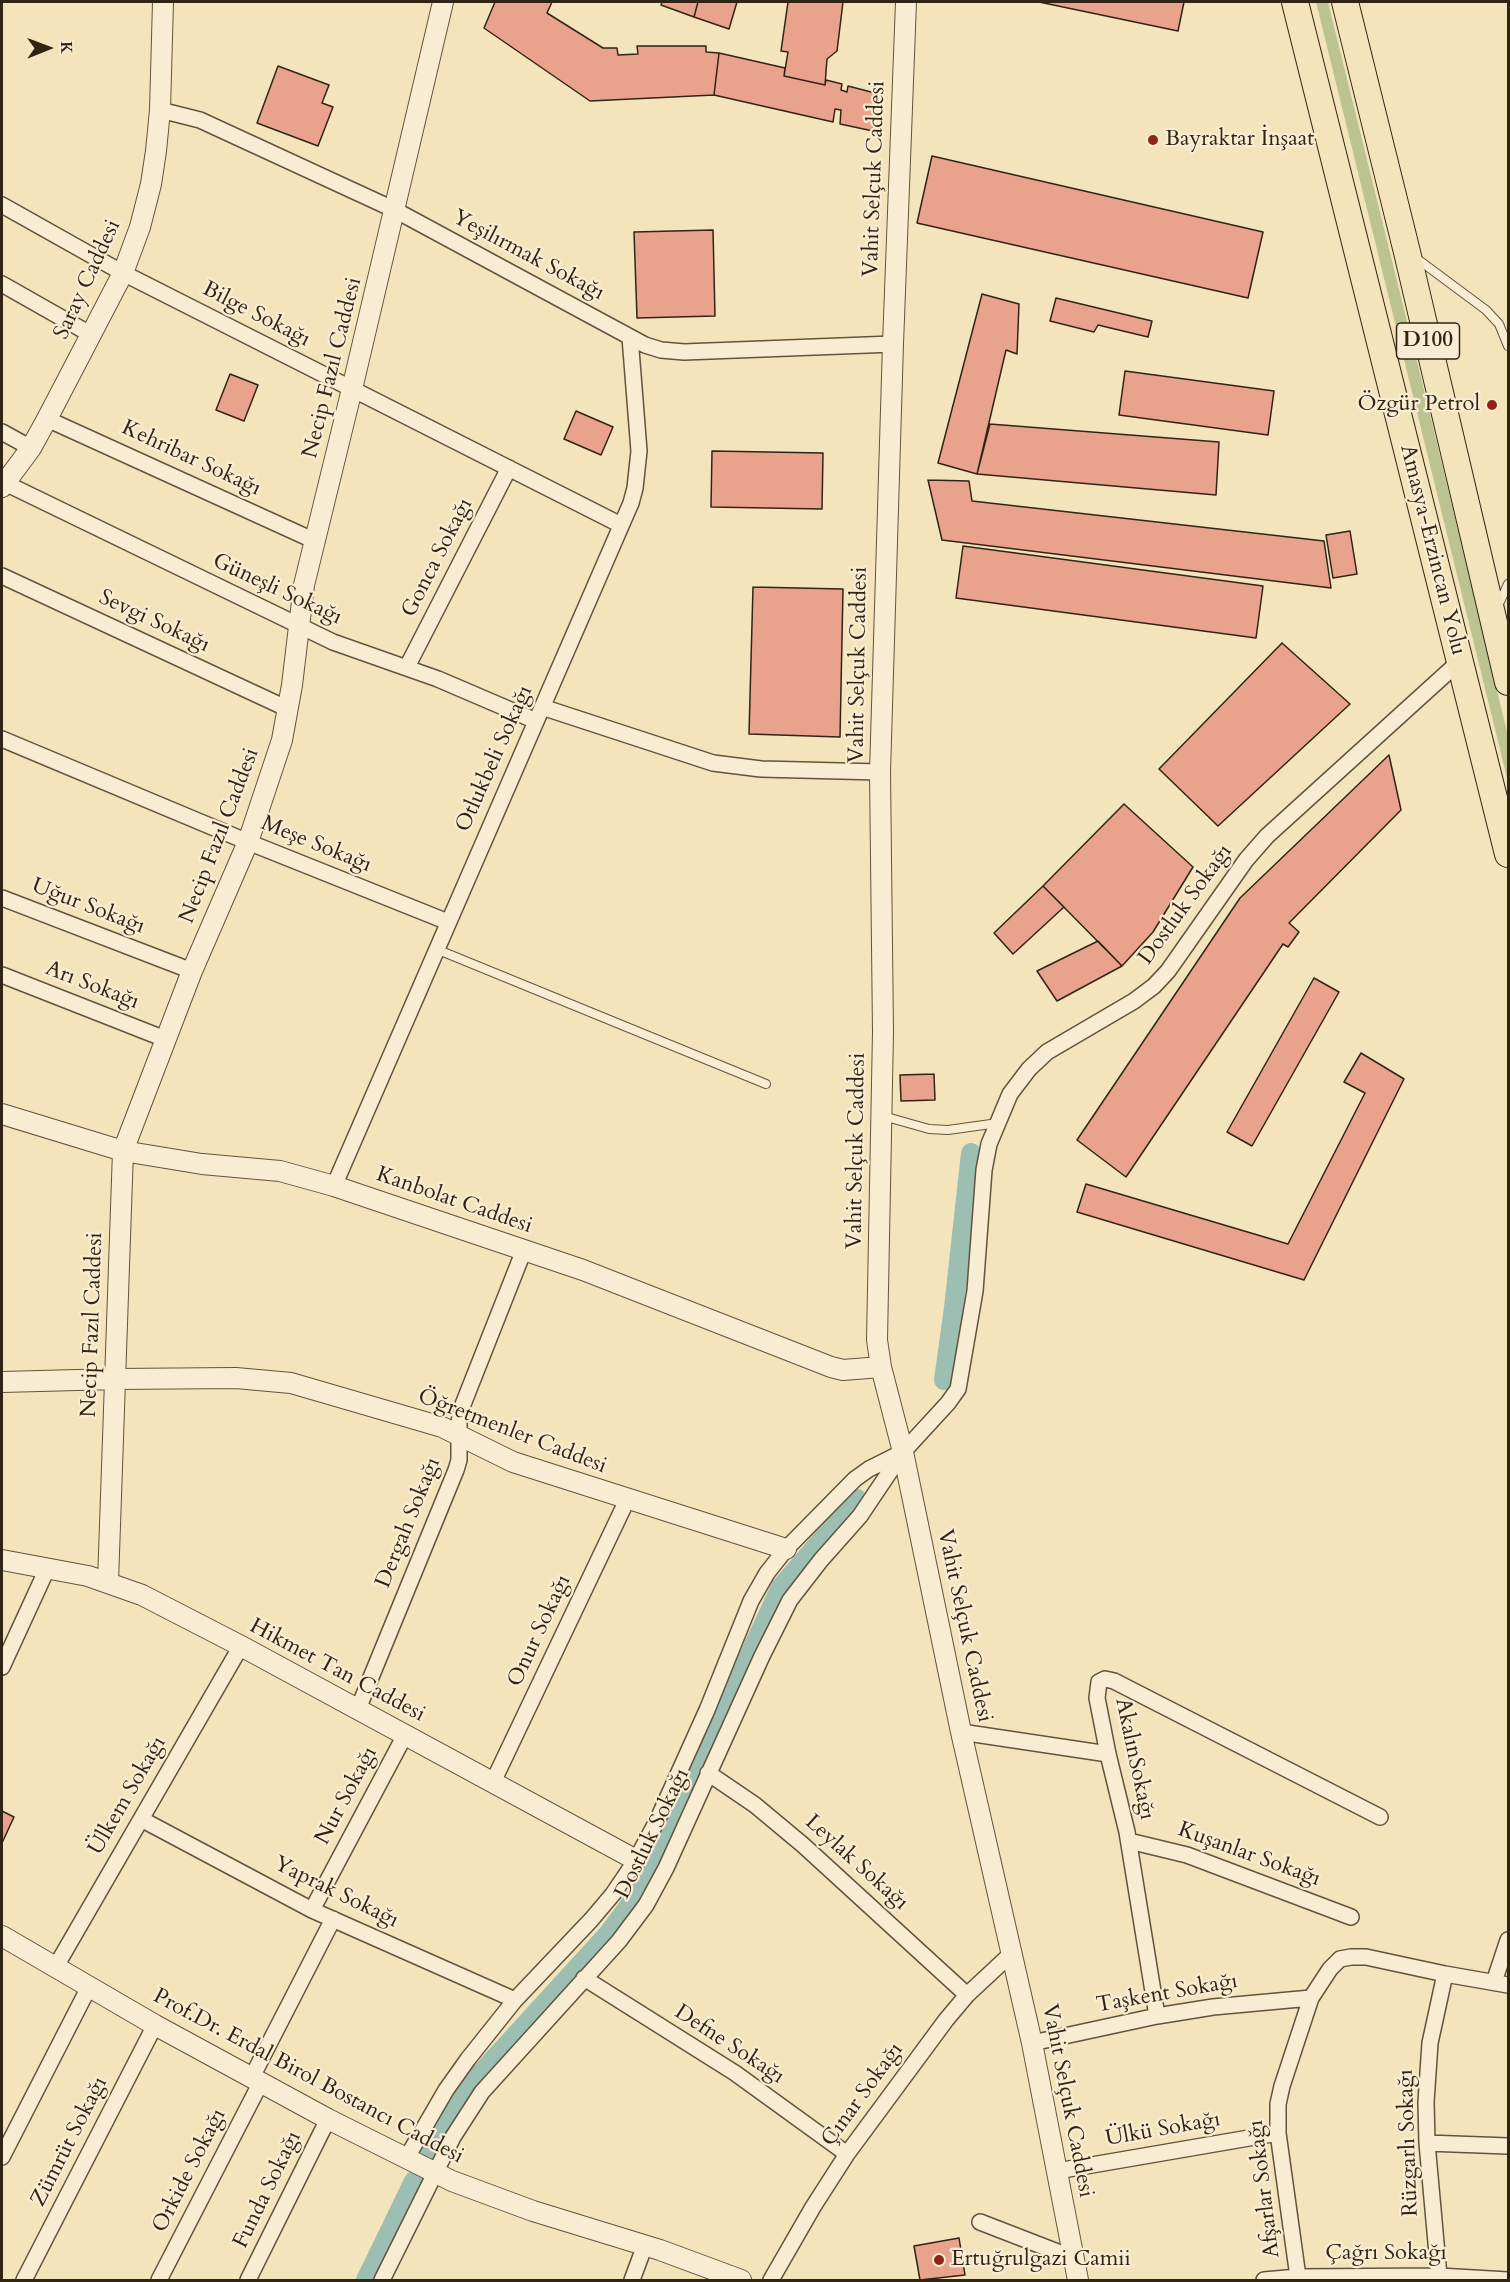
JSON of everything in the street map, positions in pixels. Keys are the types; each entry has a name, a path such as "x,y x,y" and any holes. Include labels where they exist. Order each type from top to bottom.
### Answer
{"highway":[{"name":"Amasya-Erzincan Yolu","path":"1295,2 1509,854"},
{"name":"Amasya-Erzincan Yolu","path":"1345,2 1407,252 1492,618 1506,664"}],"street":[{"name":"Saray Caddesi","path":"3,485 31,448 47,418 123,273 140,227 151,184 160,110 163,2"},
{"name":"Vahit Selçuk Caddesi","path":"906,2 880,772 883,1032 877,1340 880,1367 903,1452 961,1732 1032,2043 1078,2280"},
{"name":"Necip Fazıl Caddesi","path":"108,1582 123,1152 192,971 248,842 282,740 304,585 395,210 439,3"},
{"name":"Yeşilırmak Sokağı","path":"160,110 200,120 395,210 630,337 660,350 684,352 893,344"},
{"name":"Bilge Sokağı","path":"2,205 123,273 621,525"},
{"path":"2,284 90,334"},
{"name":"Otlukbeli Sokağı","path":"334,1186 635,488 639,450 630,337"},
{"name":"Kehribar Sokağı","path":"47,418 315,541"},
{"path":"2,432 31,448"},
{"name":"Gonca Sokağı","path":"407,667 509,468"},
{"name":"Güneşli Sokağı","path":"3,485 333,642 539,714 713,763 761,769 880,772"},
{"name":"Sevgi Sokağı","path":"2,576 288,709"},
{"name":"Dostluk Sokağı","path":"382,2280 453,2137 482,2092 619,1941 646,1905 666,1868 774,1629 790,1600 820,1560 860,1516 903,1452 958,1389 975,1291 984,1170 989,1144 1010,1094 1029,1069 1047,1052 1134,1001 1154,986 1168,971 1246,860 1267,836 1460,661"},
{"name":"Meşe Sokağı","path":"2,739 248,842 448,922"},
{"name":"Uğur Sokağı","path":"2,898 192,971"},
{"name":"Arı Sokağı","path":"2,975 165,1039"},
{"name":"Kanbolat Caddesi","path":"2,1114 123,1152 202,1164 280,1171 334,1186 639,1290 831,1367 843,1370 880,1367"},
{"name":"Dergah Sokağı","path":"358,1709 456,1470 460,1449 459,1422 469,1388 524,1250"},
{"name":"Öğretmenler Caddesi","path":"2,1382 115,1378 236,1378 291,1383 442,1427 513,1462 786,1549"},
{"name":"Dostluk Sokağı","path":"406,2159 446,2090 515,2000 591,1920 613,1894 636,1860 657,1821 707,1710 751,1601 767,1574 786,1549 855,1479 869,1468 903,1452"},
{"name":"Onur Sokağı","path":"493,1782 627,1500"},
{"name":"Hikmet Tan Caddesi","path":"2,1560 108,1582 142,1594 636,1860"},
{"path":"2,1667 47,1569"},
{"name":"Ülkem Sokağı","path":"55,1968 240,1646"},
{"name":"AkalınSokağı","path":"1157,2016 1129,1841 1108,1754 1096,1690 1099,1682 1105,1678 1114,1681 1380,1818"},
{"path":"961,1732 1108,1754"},
{"name":"Nur Sokağı","path":"312,1910 405,1735"},
{"name":"Leylak Sokağı","path":"708,1773 755,1805 803,1845 967,1995"},
{"name":"Yaprak Sokağı","path":"141,1819 312,1910 515,2000"},
{"name":"Kuşanlar Sokağı","path":"1129,1841 1187,1855 1352,1917"},
{"name":"Orkide Sokağı","path":"159,2280 333,1919"},
{"name":"Prof.Dr. Erdal Birol Bostancı Caddesi","path":"2,1936 155,2025 406,2159 492,2197 645,2245 741,2280"},
{"path":"1501,1984 1509,1940"},
{"name":"Çınar Sokağı","path":"771,2280 813,2207 848,2154 946,2020 967,1995 1012,1953"},
{"name":"Afşarlar Sokağı","path":"1298,2277 1278,2133 1278,2104 1311,1998 1330,1969 1340,1959 1366,1957 1501,1984"},
{"name":"Rüzgarlı Sokağı","path":"1439,2276 1427,2143 1427,2070 1444,1974"},
{"name":"Defne Sokağı","path":"584,1978 735,2073 848,2154"},
{"path":"2,2157 88,1987"},
{"name":"Taşkent Sokağı","path":"1032,2043 1157,2016 1213,2007 1311,1998"},
{"name":"Zümrüt Sokağı","path":"24,2280 155,2025"},
{"name":"Funda Sokağı","path":"248,2280 328,2119"},
{"name":"Ülkü Sokağı","path":"1057,2172 1278,2133"},
{"path":"1427,2143 1509,2146"},
{"path":"980,2223 1073,2258"},
{"path":"632,2280 645,2245"},
{"name":"Çağrı Sokağı","path":"1264,2280 1298,2277 1439,2276 1509,2280"}],"lane":[{"path":"1407,252 1486,310 1499,324 1509,346"},
{"path":"1492,618 1509,584"},
{"path":"436,949 766,1084"},
{"path":"882,1116 929,1129 948,1130 998,1123"}],"green space":[{"path":"1316,2 1328,2 1425,394 1508,736 1508,782"}],"building":[{"path":"495,2 552,2 547,13 603,48 617,48 618,55 638,54 637,46 706,46 706,52 719,53 714,95 590,101 484,28"},
{"path":"662,2 698,2 694,17 661,5"},
{"path":"698,2 737,2 729,29 694,17"},
{"path":"788,2 843,2 837,51 827,59 825,85 784,76 788,52 781,51"},
{"path":"1039,2 1184,2 1178,31"},
{"path":"719,53 785,68 784,76 825,85 826,80 842,84 841,90 847,92 848,86 875,93 873,131 840,124 841,110 835,109 833,122 714,95"},
{"path":"278,66 329,85 322,103 333,107 318,146 257,123"},
{"path":"932,156 1263,232 1248,298 917,223"},
{"path":"713,230 715,316 637,318 634,232"},
{"path":"982,294 1019,304 1017,354 1006,350 977,474 938,463"},
{"path":"1056,298 1152,321 1148,337 1098,325 1094,332 1050,321"},
{"path":"1125,371 1274,391 1268,435 1119,415"},
{"path":"230,374 258,385 244,421 216,410"},
{"path":"576,411 613,427 601,455 564,439"},
{"path":"990,424 1219,442 1216,495 977,474"},
{"path":"712,451 823,453 822,509 711,507"},
{"path":"928,480 969,481 972,501 1324,541 1331,588 942,540"},
{"path":"1350,531 1357,574 1333,578 1326,535"},
{"path":"963,546 1263,586 1256,638 956,598"},
{"path":"753,587 843,589 840,737 749,734"},
{"path":"1282,643 1350,704 1218,826 1159,769"},
{"path":"1389,755 1401,810 1289,923 1299,932 1288,947 1283,944 1126,1177 1077,1140 1240,898"},
{"path":"1124,804 1193,867 1153,932 1122,966 1043,886"},
{"path":"1043,886 1064,907 1013,954 994,933"},
{"path":"1098,941 1122,966 1057,1001 1037,971"},
{"path":"1314,978 1339,992 1252,1146 1227,1132"},
{"path":"1361,1053 1404,1079 1304,1280 1077,1212 1086,1184 1288,1244 1365,1093 1344,1082"},
{"path":"934,1074 935,1100 901,1101 900,1075"},
{"path":"2,1811 14,1817 2,1843"},
{"name":"Ertuğrulgazi Camii","path":"959,2238 965,2275 920,2280 914,2246"}],"waterway":[{"path":"944,1380 971,1153"},
{"path":"428,2150 461,2095 609,1933 641,1890 781,1587 857,1499"},
{"path":"366,2280 414,2181"}],"place":[{"name":"Bayraktar İnşaat","path":"1153,140"},
{"name":"Özgür Petrol","path":"1492,405"},
{"name":"Ertuğrulgazi Camii","path":"939,2260"}]}
